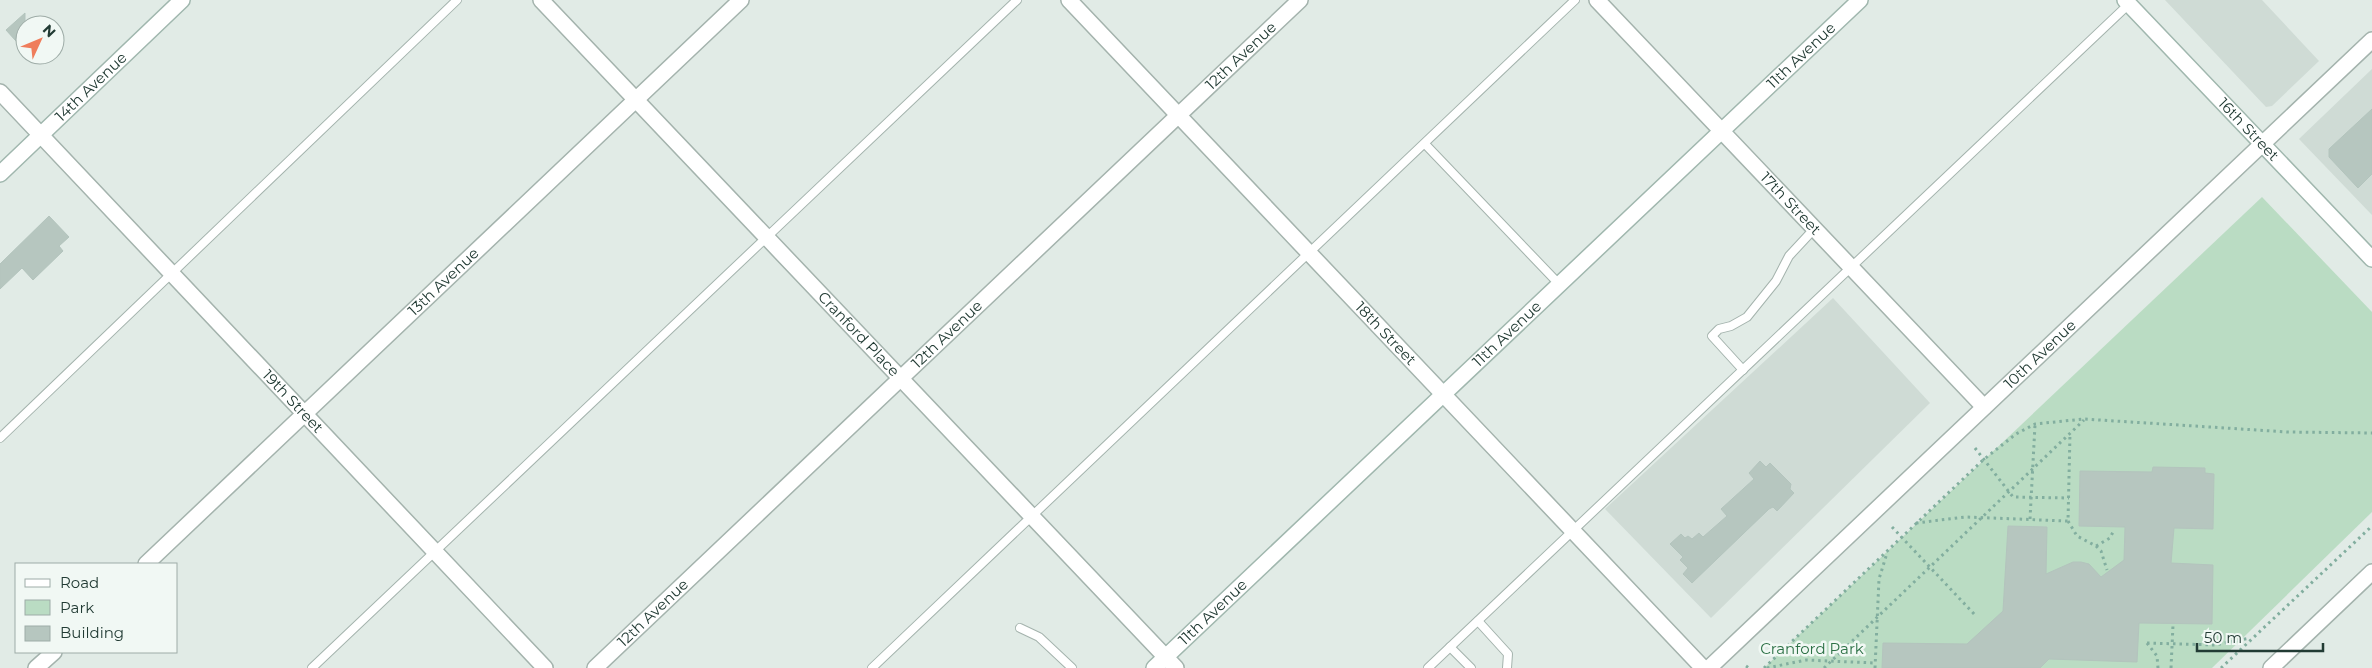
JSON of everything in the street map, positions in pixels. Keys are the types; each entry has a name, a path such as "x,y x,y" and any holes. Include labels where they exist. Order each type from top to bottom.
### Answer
{"street":[{"name":"14th Avenue","path":"0,174 182,0"},
{"name":"Cranford Place","path":"541,0 1170,663"},
{"name":"13th Avenue","path":"147,563 741,0"},
{"name":"18th Street","path":"1069,0 1703,668"},
{"name":"12th Avenue","path":"595,668 1300,0"},
{"name":"17th Street","path":"1597,0 1984,407"},
{"name":"11th Avenue","path":"1154,668 1170,663 1444,394 1860,0"},
{"name":"16th Street","path":"2129,1 2372,259"},
{"name":"10th Avenue","path":"1709,668 2372,40"},
{"name":"19th Street","path":"0,92 545,668"},
{"path":"2277,666 2372,572"},
{"path":"36,668 53,653"}],"lane":[{"path":"0,438 171,272 457,0"},
{"path":"312,668 1018,0"},
{"path":"872,668 1575,0"},
{"path":"1428,668 1852,268 2129,1"},
{"path":"1424,144 1559,284"},
{"path":"1743,370 1712,336 1719,329 1731,326 1747,317 1776,281 1789,256 1815,228"},
{"path":"1478,621 1508,654 1507,668"},
{"path":"1020,628 1039,637 1072,668"},
{"path":"1450,647 1471,668"}],"path":[{"path":"1824,668 2084,419"},
{"path":"1765,668 1983,460 2016,434 2035,424 2084,419 2288,432 2372,433"},
{"path":"2030,519 2031,470 2035,424"},
{"path":"2070,433 2068,521 2077,536 2096,546 2101,551 2107,570"},
{"path":"1975,448 2013,497 2069,498"},
{"path":"1915,523 1982,517 2068,521"},
{"path":"2220,668 2372,526"},
{"path":"1892,527 1976,616"},
{"path":"2096,546 2103,544 2110,538 2112,532"},
{"path":"1875,668 1879,579 1888,550"},
{"path":"2171,668 2173,626"},
{"path":"2158,668 2157,656 2147,643 2215,645 2246,640 2255,636"},
{"path":"1765,668 1806,660 1875,663"}],"shaded area":[{"path":"2165,0 2262,0 2319,61 2272,106 2266,107"},
{"path":"2372,69 2372,215 2299,139"},
{"path":"1833,298 1930,403 1711,618 1605,509"}],"green space":[{"name":"Cranford Park","path":"2262,197 2372,312 2372,512 2212,668 1764,668"}],"building":[{"path":"15,22 15,40 6,30"},
{"path":"2372,109 2372,174 2358,188 2329,157 2329,149"},
{"path":"49,216 69,237 59,246 63,251 33,280 22,268 0,289 0,264"},
{"path":"1760,461 1766,467 1770,463 1791,484 1790,489 1794,493 1777,511 1773,507 1769,509 1692,583 1683,574 1688,568 1680,560 1683,557 1670,544 1681,534 1685,538 1688,536 1692,539 1699,533 1703,537 1727,516 1721,509 1754,479 1749,473"},
{"path":"2153,467 2205,468 2205,473 2214,474 2213,529 2174,528 2171,563 2213,565 2212,624 2139,623 2137,662 2049,659 2040,668 1882,668 1883,643 1967,644 2003,611 2008,526 2047,527 2046,574 2073,562 2081,562 2089,564 2101,577 2124,560 2125,527 2079,526 2080,471 2152,472"}]}
